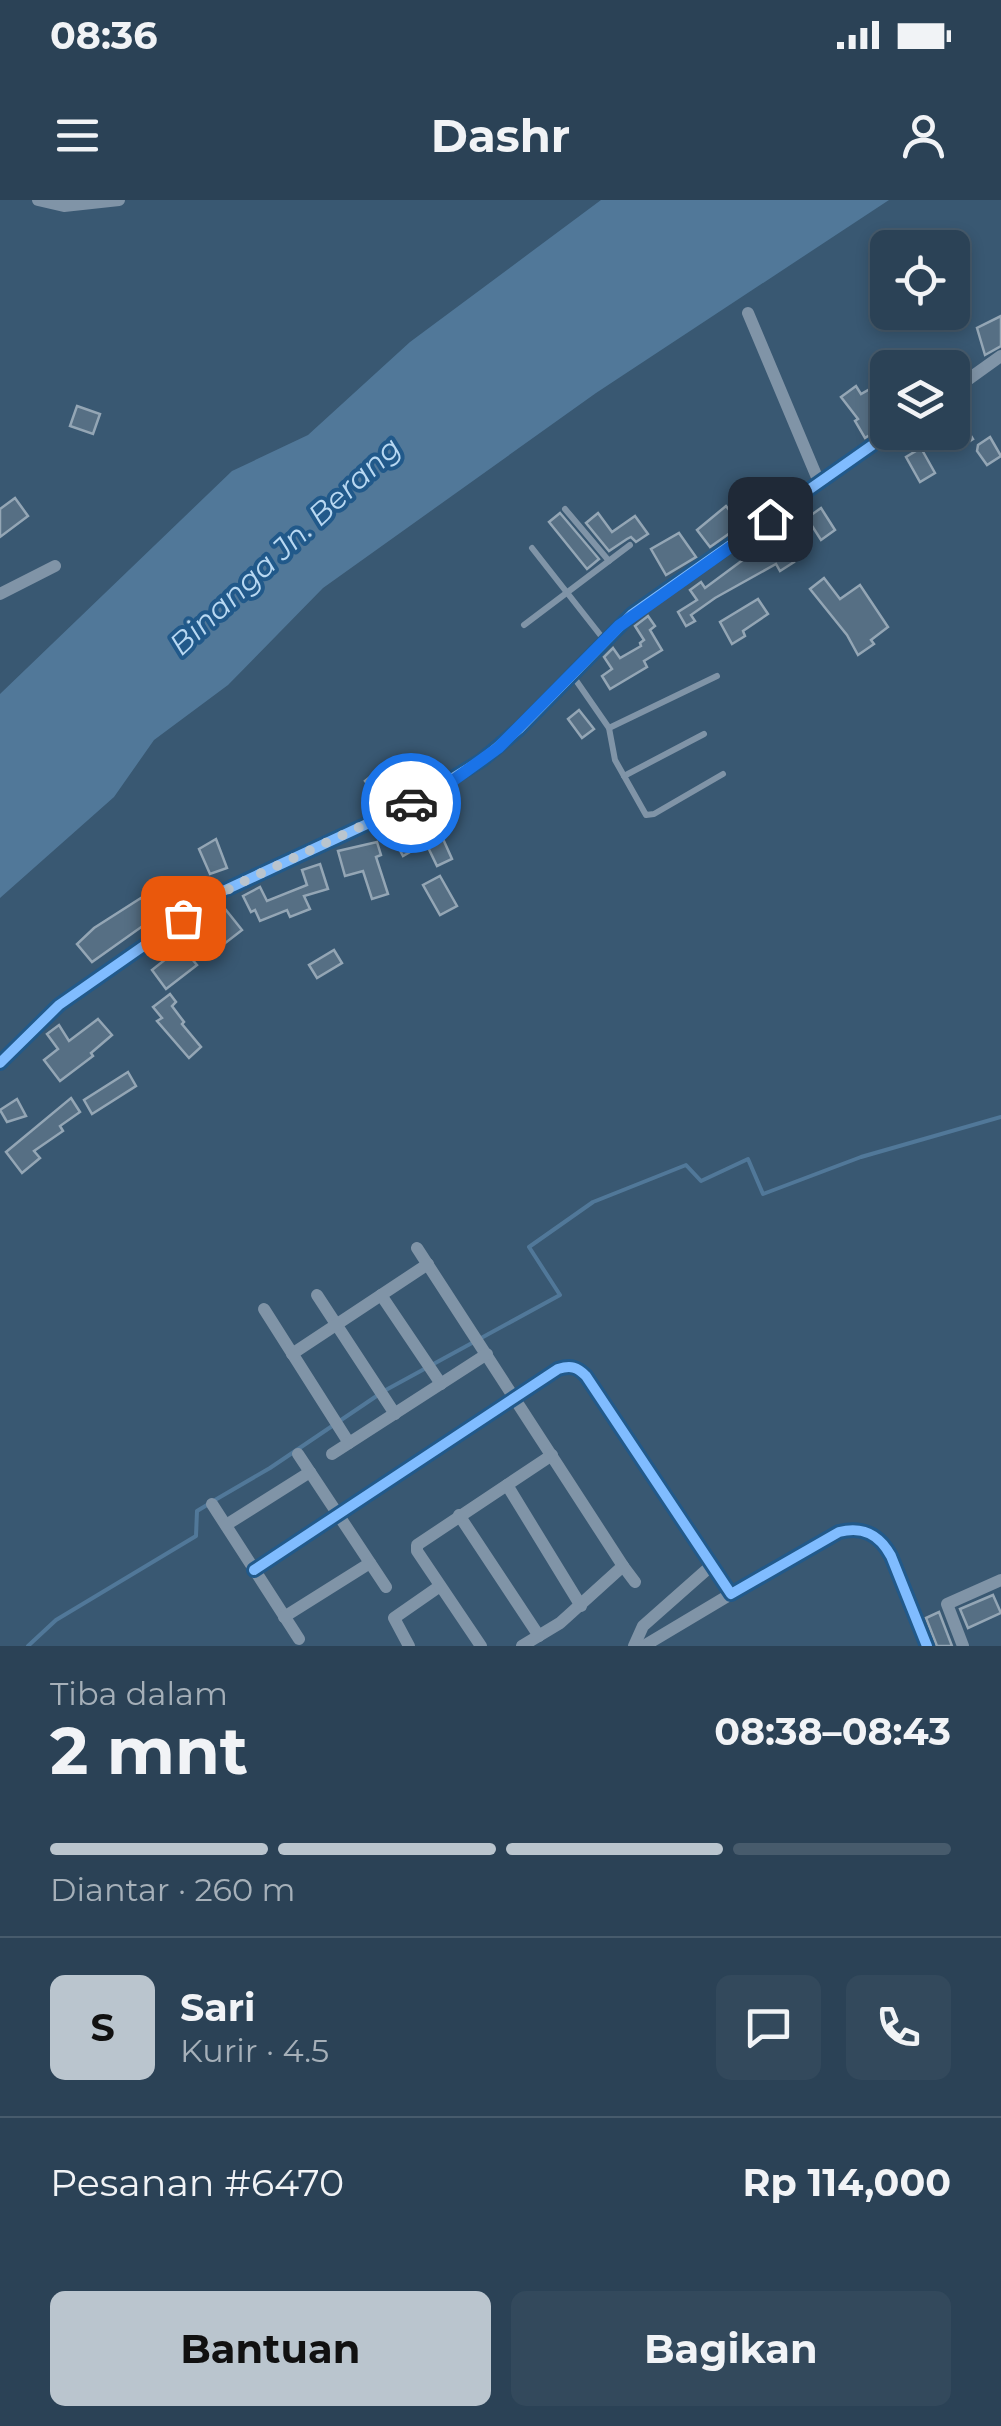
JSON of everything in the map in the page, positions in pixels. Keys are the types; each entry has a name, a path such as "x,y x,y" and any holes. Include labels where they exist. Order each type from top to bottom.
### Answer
{"street":[{"path":"38,200 64,206 119,200"},
{"path":"748,313 819,482"},
{"path":"970,378 1001,356"},
{"path":"0,1063 58,1005 221,892 451,782 498,748 632,614 870,447"},
{"path":"0,594 55,566"},
{"path":"417,1248 634,1582"},
{"path":"292,1354 428,1264"},
{"path":"316,1295 395,1414"},
{"path":"381,1295 441,1384"},
{"path":"264,1309 349,1443"},
{"path":"332,1454 487,1354"},
{"path":"254,1570 568,1366 579,1368 731,1594"},
{"path":"298,1454 386,1587"},
{"path":"481,1646 417,1547 426,1536 552,1456"},
{"path":"226,1526 310,1472"},
{"path":"506,1485 581,1606"},
{"path":"212,1504 298,1639"},
{"path":"460,1515 539,1636"},
{"path":"644,1646 850,1529 870,1532 885,1545 927,1646"},
{"path":"284,1617 370,1563"},
{"path":"522,1646 581,1606 622,1566"},
{"path":"634,1646 650,1618 712,1566"},
{"path":"409,1646 394,1618 440,1586"},
{"path":"963,1646 946,1604 999,1586"}],"lane":[{"path":"565,509 609,561"},
{"path":"524,625 630,546"},
{"path":"532,548 605,642"},
{"path":"572,674 609,728 612,752 646,815 722,774"},
{"path":"609,728 718,676"},
{"path":"624,776 704,734"}],"water":[{"name":"Binanga Jn. Berang","path":"601,200 889,200 596,393 323,588 228,685 154,740 114,797 0,898 0,694 232,471 308,435 410,342"}],"building":[{"path":"1001,316 1001,346 985,355 977,328"},
{"path":"856,386 861,394 870,389 870,435 865,438 855,421 858,419 841,397"},
{"path":"77,406 100,414 93,434 70,426"},
{"path":"990,437 1001,456 987,465 977,451 978,445"},
{"path":"922,450 935,473 920,482 906,457"},
{"path":"759,490 770,505 710,547 697,530 726,506 730,511"},
{"path":"15,498 28,516 0,537 0,509"},
{"path":"821,508 835,530 821,540 807,518"},
{"path":"560,513 599,559 587,569 549,522"},
{"path":"598,513 612,532 635,516 648,534 636,542 631,537 609,551 586,523"},
{"path":"679,533 696,557 666,575 651,549"},
{"path":"782,541 794,562 780,571 776,564 715,598 691,615 695,621 686,626 678,612 697,600 690,590 701,582 705,588 759,548 763,552"},
{"path":"824,578 840,599 860,585 888,627 858,655 810,589"},
{"path":"758,599 768,614 732,644 720,622"},
{"path":"648,616 655,626 650,630 662,650 644,661 647,667 610,689 602,676 612,669 604,657 613,648 620,658 641,646 644,640 635,626"},
{"path":"579,710 594,729 582,738 568,719"},
{"path":"380,769 392,784 376,796 365,781"},
{"path":"407,830 417,848 403,856 393,837"},
{"path":"439,830 452,859 437,866 423,837"},
{"path":"216,839 227,868 210,874 199,849"},
{"path":"377,842 381,855 376,857 388,894 372,899 363,871 345,876 338,851"},
{"path":"320,864 328,889 304,896 310,909 290,917 287,910 260,921 255,910 251,912 243,896 260,887 267,901 307,885 302,870"},
{"path":"440,876 457,906 440,915 423,885"},
{"path":"141,898 154,918 92,962 77,944 94,928"},
{"path":"226,910 242,930 215,951 192,959 197,965 166,989 152,970 191,939 218,930 212,922"},
{"path":"334,950 342,963 317,978 309,965"},
{"path":"170,994 182,1024 201,1047 189,1058 157,1021 162,1018 153,1007"},
{"path":"98,1019 112,1035 91,1053 93,1056 60,1081 44,1060 58,1049 47,1034 59,1025 69,1041"},
{"path":"128,1072 136,1086 92,1114 84,1100"},
{"path":"71,1098 80,1112 60,1126 63,1131 34,1151 40,1158 22,1173 6,1152"},
{"path":"17,1099 26,1116 7,1122 0,1110"},
{"path":"993,1595 1001,1613 968,1628 960,1609"},
{"path":"939,1612 952,1646 937,1646 926,1618"}],"waterway":[{"path":"215,1500 384,1391 560,1295 529,1247 593,1202 686,1165 701,1181 748,1159 763,1194 861,1157 1001,1117"},
{"path":"28,1646 56,1620 196,1536 197,1511 207,1505"}],"cycle path":[{"path":"0,1063 59,1005 221,892 412,803 482,760 519,729 632,614 870,447"},
{"path":"254,1570 558,1369 570,1367 586,1376 731,1594 839,1532 863,1531 876,1537 891,1556 927,1646"}],"way so far":[{"path":"183,918 221,892 411,803"}],"route":[{"path":"411,803 451,782 498,748 632,614 770,519"}]}
